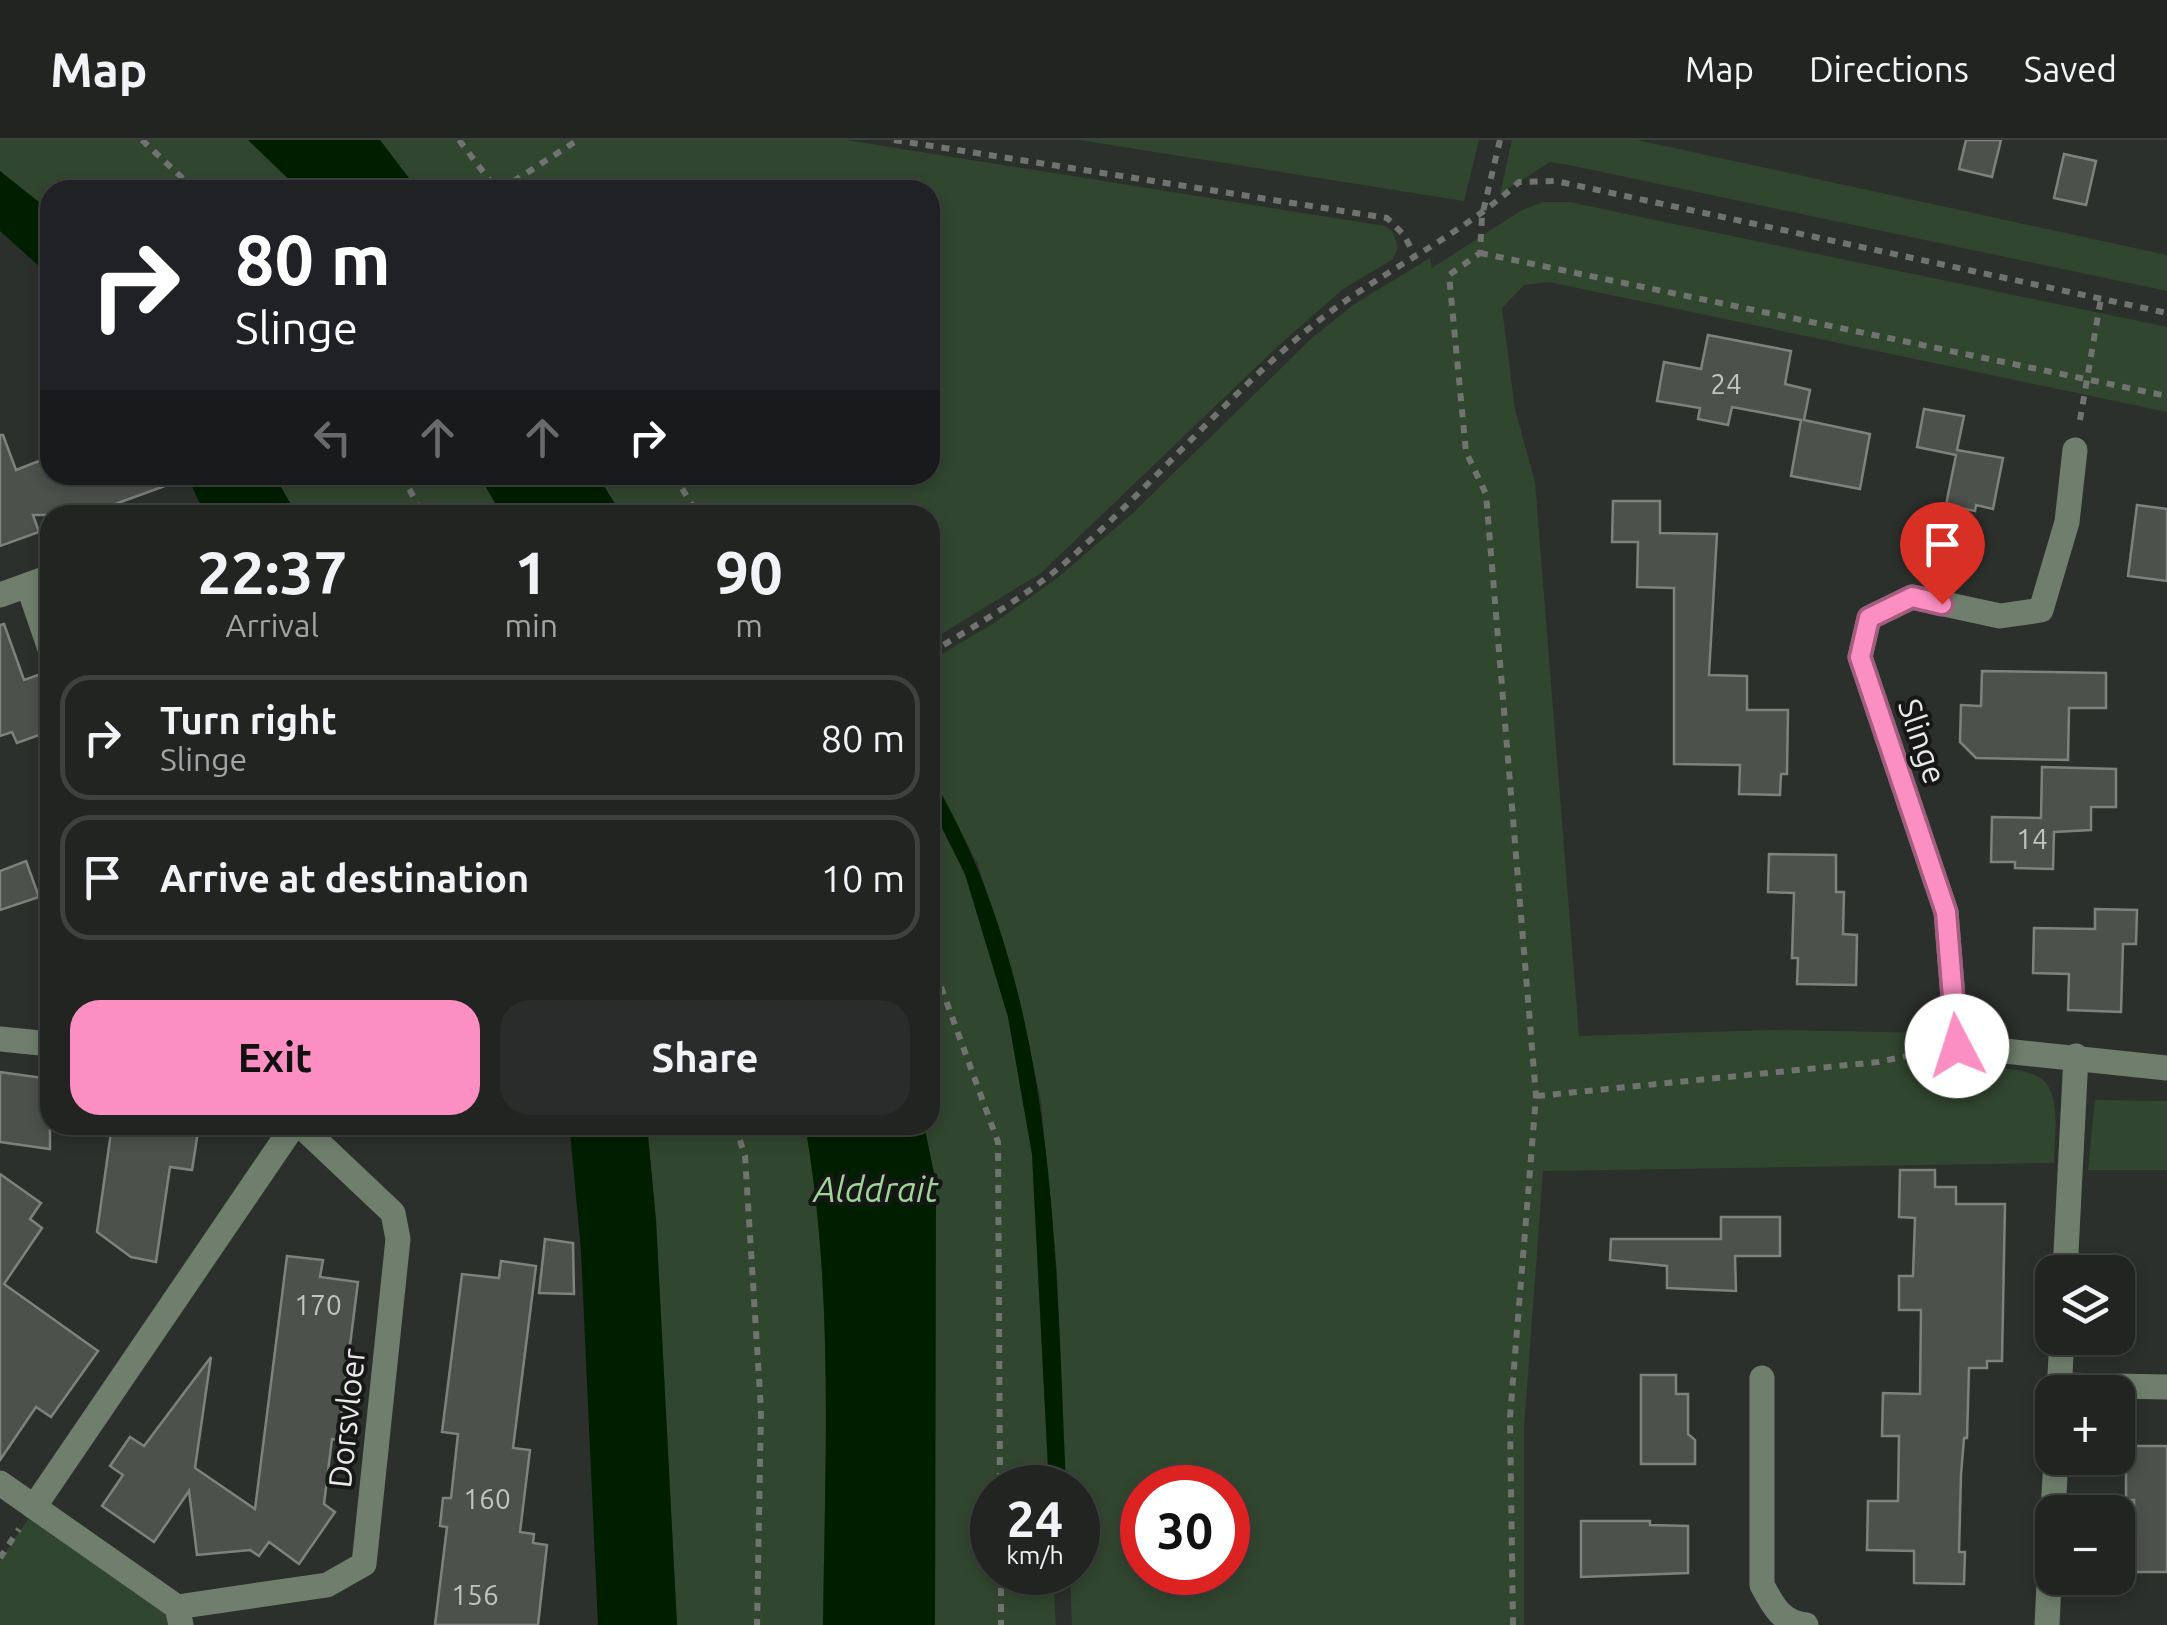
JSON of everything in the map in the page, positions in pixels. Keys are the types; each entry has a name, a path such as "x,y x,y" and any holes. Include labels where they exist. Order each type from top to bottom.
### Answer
{"street":[{"name":"Slinge","path":"1957,1046 1946,912 1860,657 1869,618 1912,597 2000,616 2041,610 2067,522 2075,450"},
{"path":"0,595 39,581"},
{"path":"0,1038 40,1043"},
{"path":"1957,1046 2167,1068"},
{"path":"2066,1255 2076,1056"},
{"name":"Dorsvloer","path":"34,1507 290,1135"},
{"name":"Dorsvloer","path":"0,1483 179,1616 327,1585 364,1564 398,1239 393,1214 308,1135"},
{"path":"1762,1378 1762,1585 1777,1612 1794,1624 1806,1625"},
{"path":"2135,1388 2167,1387"},
{"path":"2047,1625 2048,1595"}],"path":[{"path":"142,140 184,180"},
{"path":"459,140 491,180"},
{"path":"515,180 578,140"},
{"path":"894,140 1388,218 1404,235 1414,254"},
{"path":"1480,253 1482,216 1500,140"},
{"path":"940,647 1018,598 1073,556 1310,328 1414,254 1482,216 1519,182 1556,181 2167,313"},
{"path":"1513,1625 1510,1417 1536,1096 1486,494 1466,452 1449,275 1480,253 2167,396"},
{"path":"2075,450 2101,298"},
{"path":"940,985 998,1142 1000,1465"},
{"path":"1536,1096 1878,1062 1957,1046"},
{"path":"738,1135 745,1156 761,1410 757,1625"},
{"path":"1000,1595 1001,1625"}],"shaded area":[{"path":"0,140 248,140 290,180 40,180 40,203 0,171"},
{"path":"380,140 846,140 1385,226 1392,231 1398,247 1393,259 1343,289 1278,346 1041,573 940,635 940,505 616,505 603,485 940,485 940,180 410,180"},
{"path":"1079,140 1479,140 1464,201"},
{"path":"1512,140 1637,140 2167,255 2167,291 1550,162 1500,194"},
{"path":"1543,202 1569,202 2167,327 2167,412 1549,282 1524,285 1502,308 1515,409 1535,482 1579,1036 1773,1030 1932,1033 1946,1053 1958,1061 2024,1071 2045,1082 2055,1109 2054,1163 1543,1171 1524,1428 1524,1625 1072,1625 1071,1595 1100,1595 1100,1465 1065,1465 1057,1272 1041,1101 1019,999 978,864 940,793 940,655 1056,579 1133,513 1312,338 1353,305 1430,258 1432,268 1522,210"},
{"path":"280,485 485,485 496,505 291,505"},
{"path":"940,824 965,874 1008,1017 1032,1154 1048,1465 970,1465 970,1595 1054,1595 1056,1625 935,1625 936,1183 926,1135 940,1135"},
{"path":"2095,1100 2167,1101 2167,1170 2088,1170"},
{"path":"648,1135 806,1135 824,1312 823,1625 677,1625 656,1220"},
{"path":"35,1509 181,1625 0,1625 0,1561"}],"water":[{"path":"248,140 380,140 410,180 290,180"},
{"path":"0,171 40,203 40,267 0,231"},
{"path":"192,485 280,485 291,505 200,505"},
{"path":"485,485 603,485 616,505 496,505"},
{"path":"940,794 972,856 1004,942 1026,1030 1042,1120 1052,1212 1065,1465 1048,1465 1032,1154 1008,1017 965,874 940,824"},
{"path":"570,1135 648,1135 656,1220 677,1625 598,1625 581,1251"},
{"name":"Alddrait","path":"806,1135 926,1135 936,1183 935,1625 823,1625 824,1312"}],"building":[{"path":"1966,140 2001,140 1992,177 1959,169"},
{"path":"2064,154 2096,161 2086,205 2054,198"},
{"path":"1708,335 1791,351 1785,384 1810,390 1804,420 1870,434 1860,489 1791,476 1801,420 1732,407 1728,425 1698,419 1700,408 1657,401 1664,362 1701,369"},
{"path":"1924,409 1964,416 1957,450 2003,458 1993,509 1976,505 1975,511 1946,505 1956,455 1917,447"},
{"path":"0,435 16,470 40,461 40,485 168,485 112,505 40,505 40,515 33,515 39,532 0,546"},
{"path":"1613,501 1660,501 1660,533 1717,534 1709,675 1747,676 1747,710 1788,710 1787,774 1781,774 1780,795 1739,794 1740,765 1674,764 1674,588 1637,587 1638,542 1612,542"},
{"path":"2137,505 2167,509 2167,581 2128,576"},
{"path":"4,624 24,680 40,674 40,735 17,743 12,732 0,736 0,625"},
{"path":"1982,671 2106,673 2106,708 2069,708 2068,760 1976,758 1960,742 1961,705 1981,706"},
{"path":"2042,767 2116,769 2116,807 2091,807 2091,830 2054,832 2053,869 2015,868 2015,862 1991,862 1992,817 2041,818"},
{"path":"1769,854 1836,855 1836,892 1844,892 1843,934 1857,935 1856,985 1797,984 1798,958 1792,958 1794,893 1768,892"},
{"path":"26,861 39,897 0,910 0,871"},
{"path":"2095,909 2137,910 2136,944 2123,944 2121,1012 2068,1010 2069,974 2033,973 2034,928 2095,929"},
{"path":"0,1072 40,1078 40,1135 50,1135 50,1149 0,1142"},
{"path":"111,1135 197,1135 192,1170 170,1167 156,1262 131,1257 97,1232"},
{"path":"1900,1170 1935,1170 1935,1187 1956,1187 1956,1204 2005,1204 2002,1361 1987,1361 1987,1368 1969,1368 1959,1552 1965,1552 1964,1584 1914,1583 1914,1551 1867,1550 1868,1501 1898,1501 1899,1436 1882,1436 1883,1393 1920,1394 1921,1310 1899,1310 1899,1276 1913,1276 1915,1218 1899,1217"},
{"path":"0,1174 41,1203 30,1219 42,1228 4,1284 98,1351 51,1417 36,1407 0,1460"},
{"path":"1721,1217 1780,1217 1780,1256 1735,1256 1736,1291 1667,1288 1667,1266 1610,1260 1611,1239 1721,1239"},
{"path":"545,1239 573,1243 574,1294 539,1293"},
{"path":"287,1256 323,1260 320,1277 358,1282 338,1440 332,1439 324,1504 335,1512 299,1564 269,1542 259,1556 250,1550 197,1555 189,1491 154,1542 102,1506 123,1475 110,1466 130,1437 144,1446 211,1357 195,1468 255,1509"},
{"path":"501,1261 536,1266 513,1448 530,1450 520,1532 534,1534 533,1543 547,1545 538,1625 435,1625 447,1527 440,1526 443,1498 451,1498 458,1434 442,1432 462,1274 499,1278"},
{"path":"1641,1375 1676,1375 1676,1394 1688,1394 1688,1434 1695,1440 1695,1464 1641,1464"},
{"path":"2135,1446 2167,1446 2167,1572 2135,1572 2135,1495 2126,1495 2126,1475 2135,1475"},
{"path":"1581,1521 1650,1521 1650,1525 1688,1526 1688,1573 1581,1577"}],"route":[{"path":"1942,604 1912,597 1869,618 1860,657 1946,912 1957,1046"}]}
